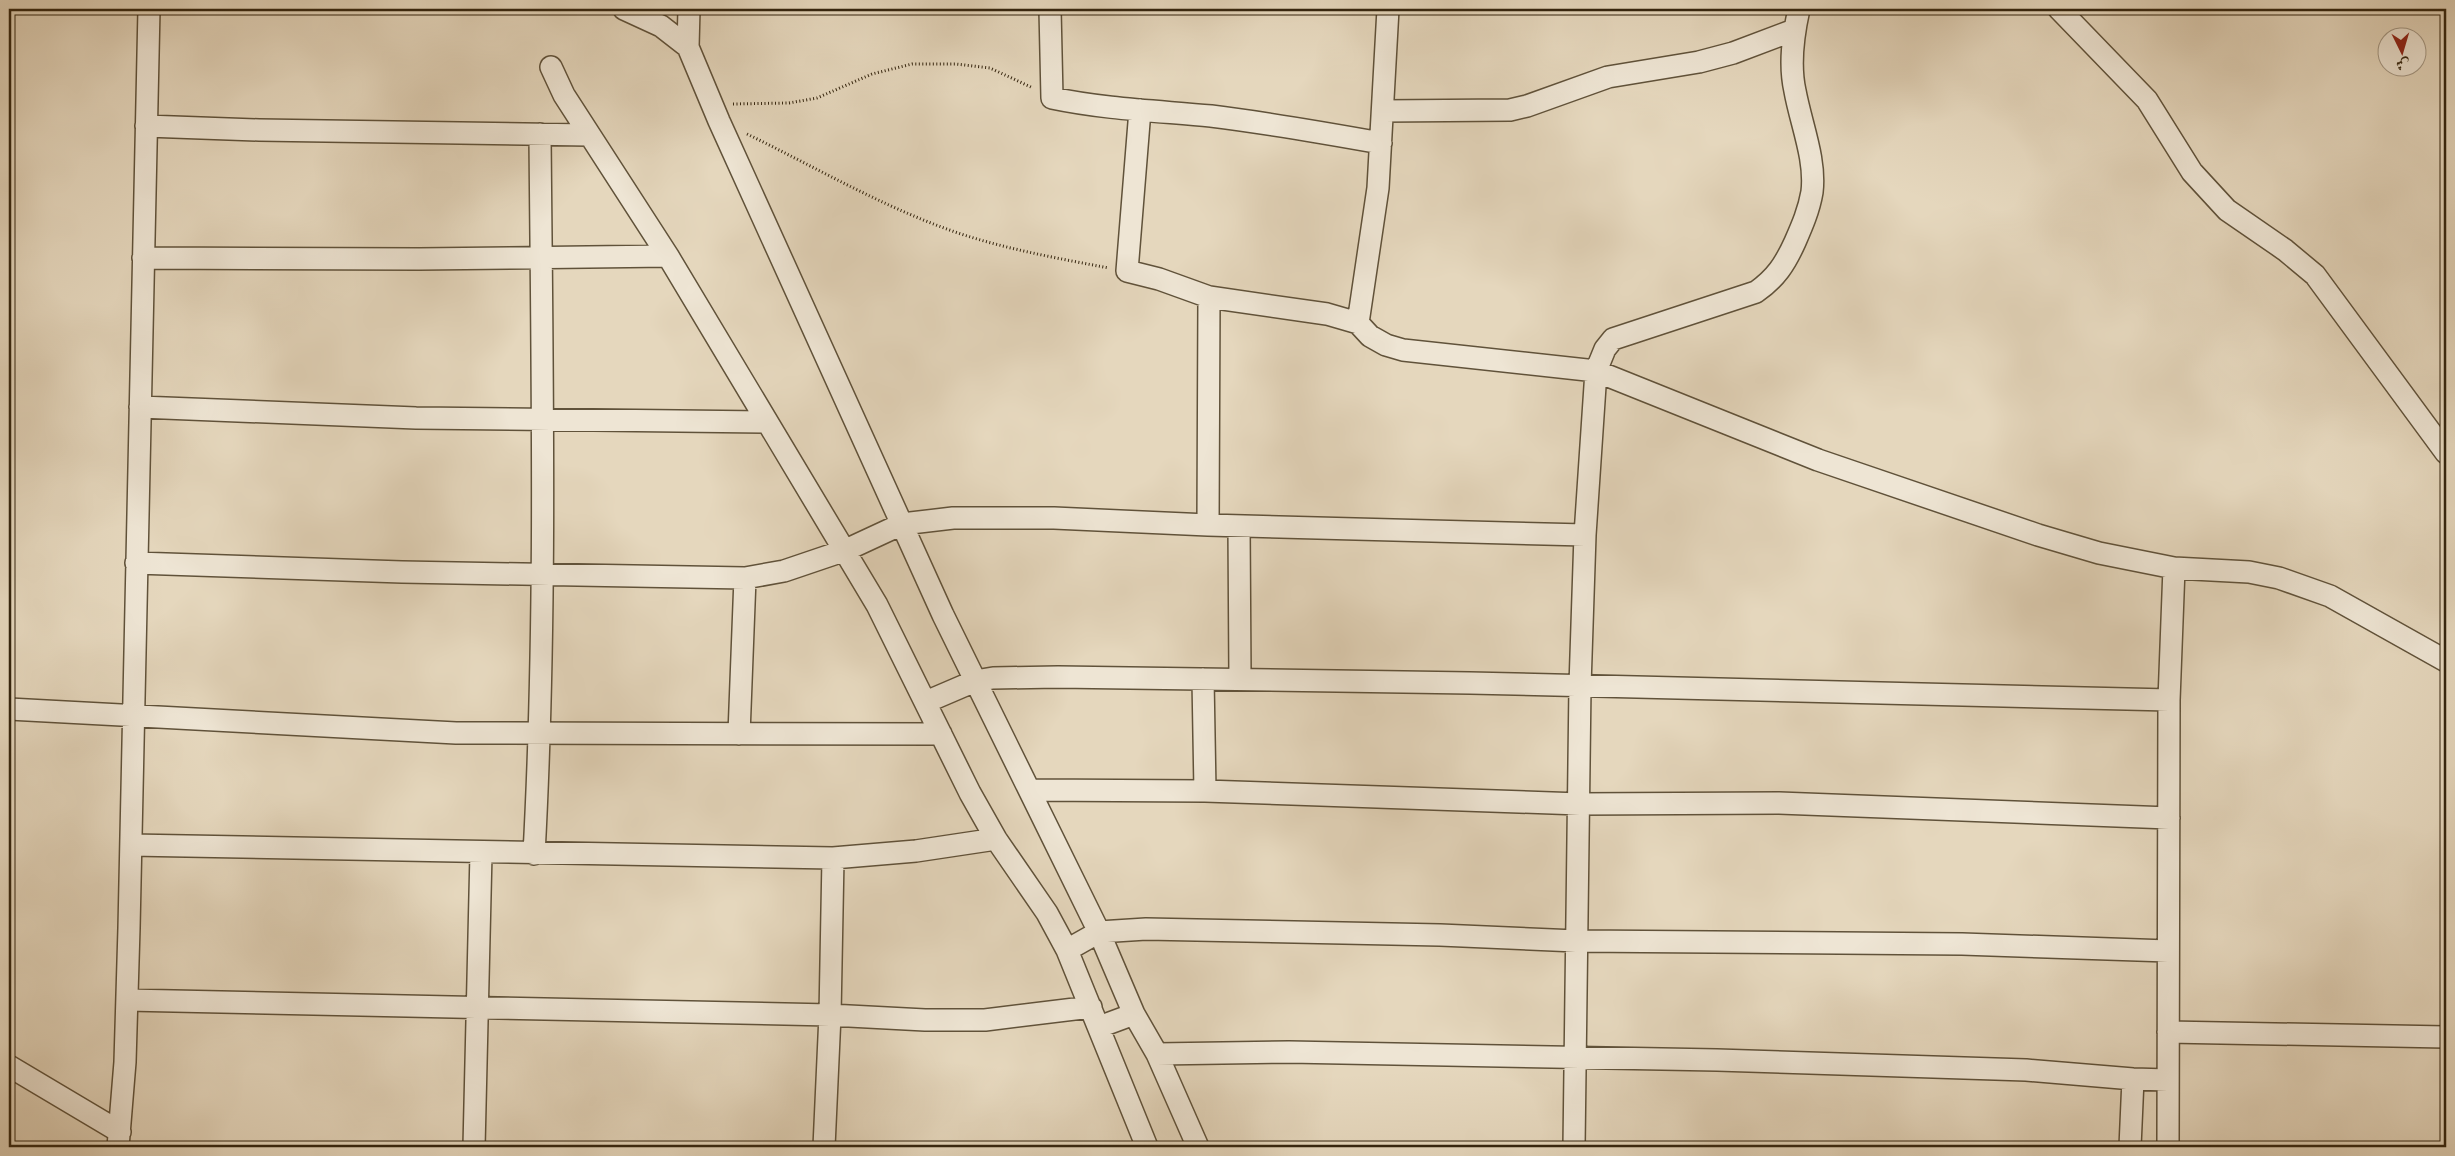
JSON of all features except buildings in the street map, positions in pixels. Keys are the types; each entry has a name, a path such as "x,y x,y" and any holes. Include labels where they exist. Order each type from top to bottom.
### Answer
{"street":[{"path":"119,1140 127,1000 149,9"},
{"path":"624,9 661,26 688,47"},
{"path":"689,9 688,47 715,113 975,681 1099,932 1134,1014 1156,1054 1198,1147"},
{"path":"1050,9 1052,98 1094,106 1286,126 1382,143"},
{"path":"1358,323 1378,188 1388,9"},
{"path":"1574,1147 1576,941 1580,804 1580,686 1585,535 1596,371 1605,349 1613,339 1756,292 1771,282 1784,266 1805,219 1812,192 1812,166 1794,90 1792,62 1794,30 1799,9"},
{"path":"2059,9 2147,100 2192,172 2227,210 2285,250 2315,275 2446,453"},
{"path":"1383,111 1510,110 1527,106 1608,77 1699,62 1733,53 1794,30"},
{"path":"551,68 564,95 588,135 668,256 877,604 940,734 996,839 1047,913 1067,950 1147,1147"},
{"path":"1140,110 1127,271 1159,279 1209,297 1327,314 1358,323 1370,336 1386,345 1403,350 1596,371 1818,460 1929,499 2099,553 2174,568 2248,572 2279,578 2330,596 2446,661"},
{"path":"146,126 269,131 588,135"},
{"path":"534,854 540,733 543,574 540,134"},
{"path":"143,258 541,258 668,256"},
{"path":"1208,526 1209,297"},
{"path":"140,407 296,414 766,422"},
{"path":"136,563 745,578 784,571 846,550 902,524 953,518 1054,518 1208,526 1585,535"},
{"path":"1239,526 1240,678"},
{"path":"2168,1147 2169,700 2174,568"},
{"path":"740,734 745,578"},
{"path":"926,702 975,681 993,678 1058,677 1240,678 2169,700"},
{"path":"1203,679 1205,791"},
{"path":"9,709 133,714 456,733 940,734"},
{"path":"1030,790 1205,791 1580,804 1779,803 2169,818"},
{"path":"131,845 534,854 833,858 916,851 996,839"},
{"path":"474,1147 481,853"},
{"path":"824,1147 830,1015 833,858"},
{"path":"1067,950 1099,932 1146,929 1440,935 1576,941 1962,944 2168,951"},
{"path":"127,1000 830,1015 925,1020 1095,1017 1134,1014"},
{"path":"2168,1032 2446,1037"},
{"path":"1156,1054 1289,1052 1575,1059 1718,1060 2026,1070 2168,1080"},
{"path":"9,1066 119,1140"},
{"path":"2130,1147 2133,1079"}],"path":[{"path":"715,113 817,98 872,74 912,64 956,64 990,68 1052,98"},
{"path":"715,113 852,188 913,215 965,235 1053,258 1127,271"}]}
